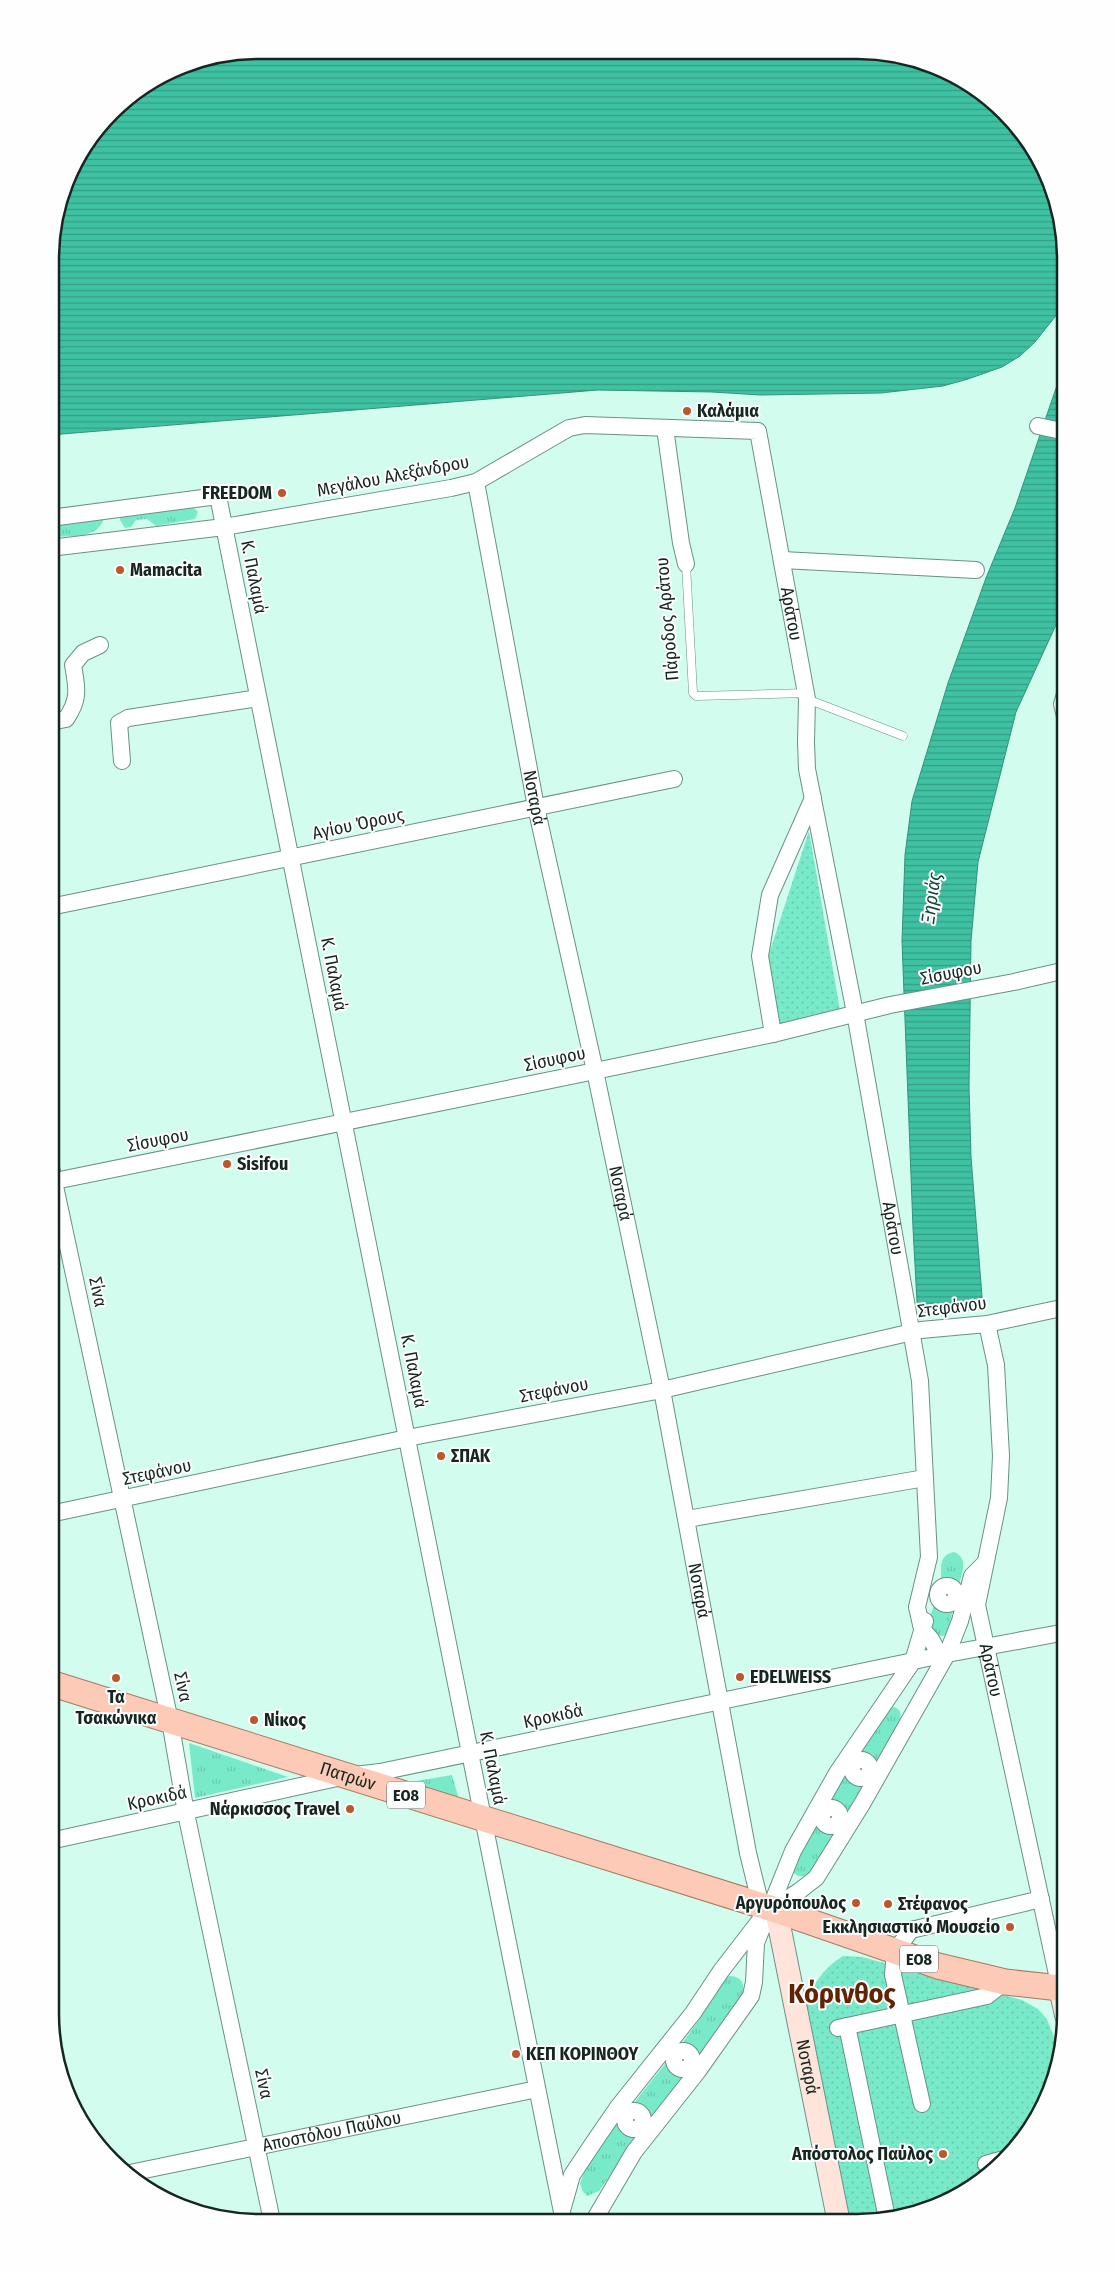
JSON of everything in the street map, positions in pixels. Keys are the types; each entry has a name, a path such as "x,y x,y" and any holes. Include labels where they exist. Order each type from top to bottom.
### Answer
{"main road":[{"name":"Πατρών","path":"59,1687 769,1909"},
{"name":"ΕΟ8","path":"769,1909 938,1966 1005,1982 1057,1986"}],"street":[{"name":"Μεγάλου Αλεξάνδρου","path":"59,547 224,527 451,488 476,482 569,428 585,425 758,431"},
{"path":"1038,426 1057,430"},
{"name":"Πάροδος Αράτου","path":"665,428 681,544 686,564"},
{"name":"Αράτου","path":"758,431 807,696 807,762 813,798 916,1331 929,1557 916,1607 922,1628 944,1655"},
{"name":"Νοταρά","path":"476,482 536,807 595,1071 662,1390 748,1853 769,1909 837,2214"},
{"path":"59,517 218,496 224,527"},
{"name":"Κ. Παλαμά","path":"224,527 482,1819 538,2089 559,2214"},
{"path":"782,560 976,570"},
{"path":"59,720 66,719 74,707 78,693 74,665 83,653 100,645"},
{"path":"122,761 119,723 128,718 258,698"},
{"name":"Αγίου Όρους","path":"59,905 674,779"},
{"path":"773,1034 760,956 770,895 813,798"},
{"name":"Σίσυφου","path":"59,1181 773,1034 890,1005 1057,972"},
{"name":"Σίνα","path":"59,1214 170,1721 186,1813 271,2214"},
{"name":"Στεφάνου","path":"59,1512 121,1501 407,1438 662,1390 916,1331 987,1324 1057,1310"},
{"name":"Αράτου","path":"987,1324 996,1365 1001,1456 999,1498 977,1606 1041,1899 1057,1963"},
{"path":"687,1519 925,1478"},
{"path":"598,2214 634,2152 645,2129 751,1996 754,1982 756,1943 793,1851 820,1811 912,1661 934,1592 929,1557"},
{"path":"561,2214 572,2174 673,2049 721,1971 769,1909 798,1892 816,1878 842,1826 944,1655 960,1621 960,1600 972,1576 985,1563"},
{"path":"934,1592 943,1603 949,1604 960,1600"},
{"name":"Κροκιδά","path":"59,1839 186,1813 346,1776 380,1772 470,1754 912,1661 1057,1634"},
{"path":"850,1762 855,1776 861,1778 872,1777"},
{"path":"820,1811 825,1824 842,1826"},
{"path":"922,2104 893,1975 895,1951 911,1930 1041,1899"},
{"path":"885,2213 843,2027 987,1996 1005,1982"},
{"path":"673,2049 674,2061 678,2067 683,2069 694,2068"},
{"name":"Αποστόλου Παύλου","path":"135,2172 538,2089"},
{"path":"622,2111 628,2127 645,2129"},
{"path":"986,2164 992,2162"}],"lane":[{"name":"Πάροδος Αράτου","path":"686,564 693,693 696,696 807,696"},
{"path":"807,696 903,736"}],"green space":[{"path":"190,504 198,512 195,519 156,526 147,519 136,520 131,527 125,528 120,520 120,512 174,510"},
{"path":"95,515 104,519 95,530 75,536 59,537 59,521"},
{"path":"809,831 841,1016 785,1026 776,1020 768,957"},
{"path":"954,1552 962,1558 963,1562 963,1571 959,1585 953,1580 941,1579 943,1559"},
{"path":"935,1604 947,1610 953,1609 948,1632 943,1636 935,1635 926,1625"},
{"path":"895,1707 900,1711 899,1724 893,1738 876,1763 873,1755 866,1752 860,1753 888,1708"},
{"path":"189,1743 288,1777 195,1798"},
{"path":"848,1771 851,1777 864,1783 847,1812 840,1805 829,1801"},
{"path":"452,1775 460,1803 393,1785"},
{"path":"816,1821 824,1831 835,1833 809,1874 799,1876 791,1870"},
{"path":"843,1956 862,1957 1022,2000 1038,2009 1047,2019 1055,2040 1047,2079 1037,2103 1024,2125 1008,2146 989,2165 968,2181 946,2194 922,2204 884,2213 845,2214 803,2006 819,1978"},
{"path":"728,1976 737,1977 742,1981 743,1996 698,2058 692,2048 680,2046 699,2020 724,1978"},
{"path":"669,2059 674,2070 687,2072 647,2123 641,2108 635,2106 629,2109"},
{"path":"622,2116 623,2126 628,2131 641,2132 599,2191 587,2196 582,2190 580,2183 586,2168"}],"water":[{"path":"245,59 884,60 922,69 946,79 968,92 989,108 1008,127 1024,148 1037,170 1047,194 1056,232 1057,314 1035,342 1020,356 1002,367 943,386 881,393 761,395 598,390 59,434 59,245 60,232 69,194 79,170 92,148 117,117 137,100 170,79 194,69 232,60"},
{"name":"Ξηριάς","path":"1057,385 1057,623 1016,712 978,862 971,941 969,1087 971,1157 983,1309 922,1314 917,1302 913,1228 902,941 905,855 912,801 948,683 986,578 1015,508"}],"place":[{"name":"Καλάμια","path":"687,411"},
{"name":"FREEDOM","path":"282,493"},
{"name":"Mamacita","path":"120,570"},
{"name":"Sisifou","path":"227,1164"},
{"name":"ΣΠΑΚ","path":"441,1456"},
{"name":"EDELWEISS","path":"740,1677"},
{"name":"Τα Τσακώνικα","path":"116,1678"},
{"name":"Νίκος","path":"254,1720"},
{"name":"Νάρκισσος Travel","path":"350,1809"},
{"name":"Αργυρόπουλος","path":"856,1903"},
{"name":"Στέφανος","path":"888,1904"},
{"name":"Εκκλησιαστικό Μουσείο","path":"1010,1927"},
{"name":"ΚΕΠ ΚΟΡΙΝΘΟΥ","path":"516,2054"},
{"name":"Απόστολος Παύλος","path":"943,2154"}],"district":[{"name":"Κόρινθος","path":"842,1993"}]}
